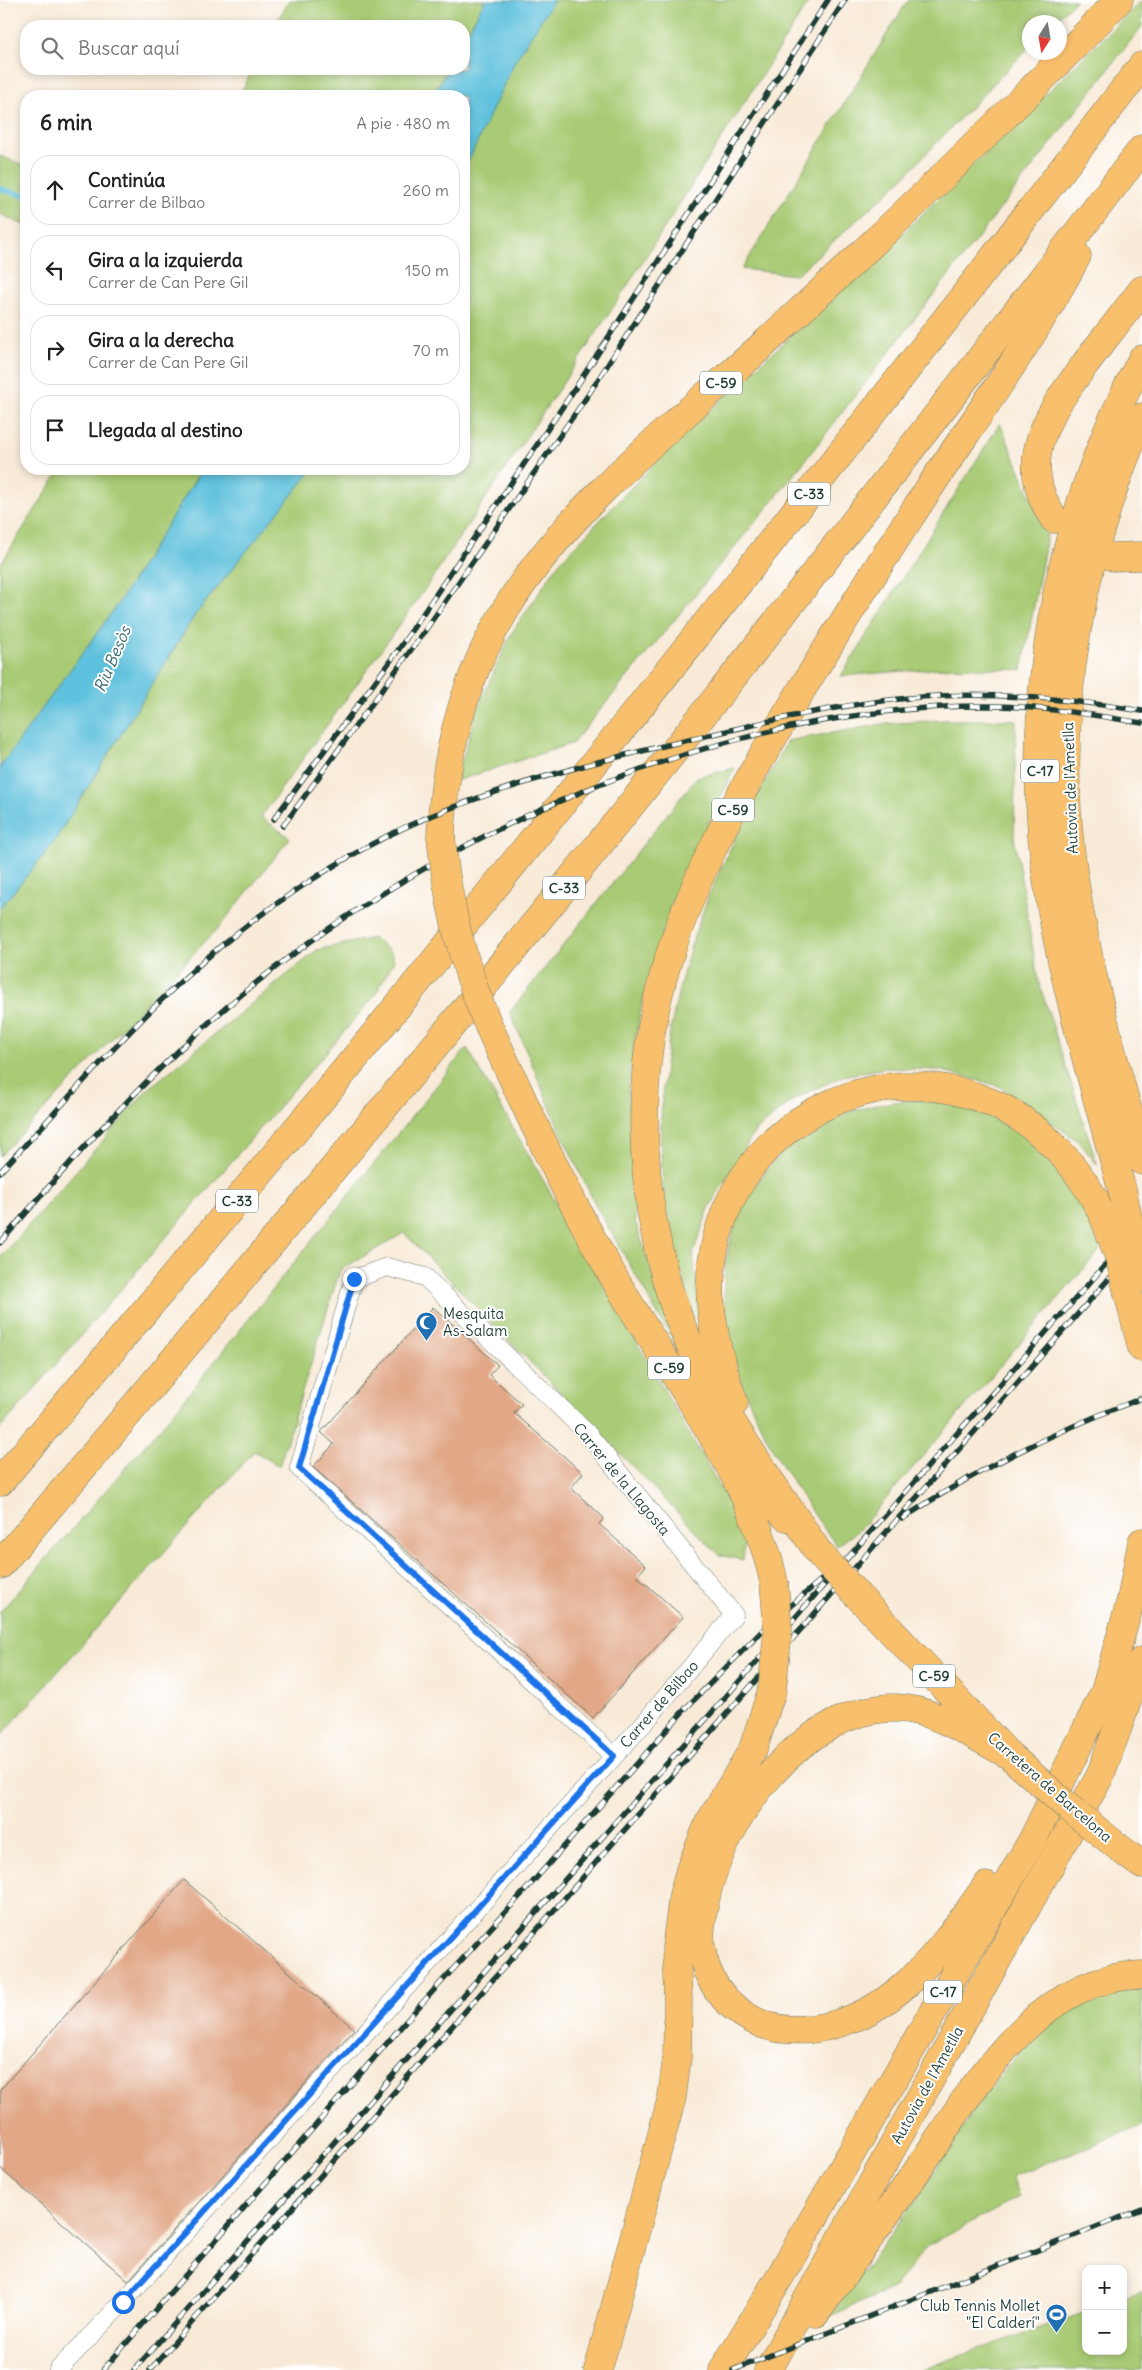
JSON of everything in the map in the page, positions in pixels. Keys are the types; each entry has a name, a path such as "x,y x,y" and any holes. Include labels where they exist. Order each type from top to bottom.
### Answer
{"highway":[{"name":"C-59","path":"818,1552 713,1437 582,1223 490,1029 464,964 452,918 441,836 442,801 454,733 473,674 507,607 557,540 626,470 932,187 1119,0"},
{"name":"C-33","path":"0,1482 382,1028 626,727 970,290 1142,66"},
{"name":"C-33","path":"0,1565 384,1109 561,891 926,432 1142,149"},
{"name":"C-59","path":"818,1552 708,1382 679,1317 668,1287 650,1197 645,1107 650,1042 661,986 685,909 758,763 868,584 1041,322 1077,258 1107,194"},
{"path":"1054,519 1044,505 1036,476 1036,460 1042,431 1058,401 1142,290"},
{"name":"C-17","path":"1137,1285 1122,1190 1074,1008 1051,906 1042,824 1039,754 1045,662 1066,551 1100,446 1142,358"},
{"name":"Autovia de l'Ametlla","path":"1142,417 1114,485 1091,563 1074,644 1066,728 1067,815 1081,917 1110,1044 1142,1161"},
{"path":"1113,557 1142,556"},
{"path":"1110,1044 1142,1111"},
{"name":"C-59","path":"774,1485 734,1402 720,1359 712,1315 711,1273 721,1222 737,1186 763,1151 787,1129 829,1104 866,1090 908,1086 929,1087 978,1098 1020,1118 1060,1151 1092,1193 1103,1215 1120,1260 1137,1285 1142,1348"},
{"path":"598,2370 672,2097 678,2057 676,1948 683,1896 690,1870 709,1823 753,1749 772,1690 778,1630 774,1582 756,1520 713,1437"},
{"name":"C-17","path":"722,2370 782,2273 1032,1839 1105,1691 1131,1600 1142,1542"},
{"name":"Carretera de Barcelona","path":"818,1552 1009,1755 1137,1860"},
{"name":"Autovia de l'Ametlla","path":"770,2367 1100,1776 1142,1661"},
{"path":"1009,1755 930,1715 897,1708 865,1712 831,1727 813,1738 796,1751 760,1785 746,1804 722,1848 707,1888 700,1926 700,1944 707,1973 726,2002 758,2023 777,2028 800,2030 848,2022 891,1998 912,1980 956,1929 1004,1861 1032,1839"},
{"path":"1100,1776 1142,1721"},
{"path":"770,2367 808,2324 970,2094 1011,2040 1031,2022 1070,1994 1115,1978 1142,1975"}],"street":[{"name":"Carrer de la Llagosta","path":"614,1756 299,1468 354,1279 387,1267 425,1277 587,1433 734,1615"},
{"name":"Carrer de Bilbao","path":"58,2370 130,2295 614,1756 734,1615"}],"green space":[{"path":"289,0 485,0 470,28 470,20 278,20"},
{"path":"554,0 810,0 611,311 423,592 261,817 290,838 220,926 0,1156 0,908 52,845 195,615 308,475 470,475 470,157 516,59"},
{"path":"908,0 1076,0 1061,15 1022,15 1022,54 896,185 796,275 742,269"},
{"path":"1142,0 1142,26 789,481 573,743 456,781 477,709 511,634 559,563 672,445 903,233"},
{"path":"250,75 445,75 436,90 242,90"},
{"path":"0,156 20,164 20,223 0,214"},
{"path":"1000,423 1047,536 1022,670 956,667 841,676"},
{"path":"57,475 198,475 118,604 0,767 0,565"},
{"path":"944,720 1016,720 1014,837 1038,980 1097,1164 1078,1141 999,1086 939,1070 885,1068 843,1076 796,1098 755,1131 710,1206 693,1253 701,1333 672,1239 661,1159 661,1118 669,1037 677,997 700,919 709,896 741,829 787,741 882,724"},
{"path":"735,768 672,901 641,1007 628,1088 635,1221 677,1348 595,1204 561,1133 510,1012 697,777"},
{"path":"373,938 391,952 394,961 374,997 0,1429 0,1258 147,1090 317,950"},
{"path":"467,1048 746,1532 743,1560 719,1555 404,1233 340,1270 279,1466 254,1451 0,1737 0,1612 174,1412"},
{"path":"915,1100 948,1103 981,1113 1006,1125 1028,1139 1047,1156 1078,1198 1100,1250 860,1529 837,1546 779,1460 755,1413 736,1364 725,1315 725,1266 738,1218 766,1171 797,1140 814,1128 852,1112 893,1102"},
{"path":"1142,1989 1142,2126 1012,2176 1020,2197 927,2246 894,2288 828,2317 917,2198 959,2132 1008,2065 1037,2036 1068,2012 1103,1996"},
{"name":"Club Tennis Mollet \"El Calderí\"","path":"1142,2292 1142,2370 920,2370 1082,2313 1082,2355 1127,2355 1127,2297"}],"water":[{"path":"485,0 554,0 516,59 470,157 470,90 436,90 445,75 470,75 470,28"},
{"name":"Riu Besòs","path":"198,475 308,475 195,615 52,845 0,908 0,767 118,604"}],"building":[{"path":"433,1307 498,1365 489,1375 522,1404 514,1413 583,1473 571,1488 604,1518 599,1524 646,1566 637,1576 683,1617 593,1718 313,1467 334,1444 321,1432"},
{"path":"184,1880 354,2029 128,2281 0,2168 0,2090"}],"waterway":[{"path":"0,189 20,194"}],"railway":[{"path":"274,819 399,649 576,387 828,0"},
{"path":"283,826 424,632 588,395 845,0"},
{"path":"0,1172 123,1038 222,945 258,917 318,876 360,850 426,818 520,784 583,766 766,722 851,705 909,698 968,695 1055,699 1142,711"},
{"path":"0,1243 54,1180 110,1120 198,1032 229,1005 309,942 397,885 490,833 588,789 689,753 792,727 895,711 997,706 1088,714 1142,723"},
{"path":"134,2370 1142,1223"},
{"path":"150,2370 1142,1241"},
{"path":"902,1519 989,1467 1080,1423 1142,1398"},
{"path":"103,2370 414,2012 531,1884 686,1708 768,1625 828,1574"},
{"path":"733,2370 1142,2209"}],"place":[{"name":"Mesquita As-Salam","path":"427,1341"},
{"name":"Club Tennis Mollet \"El Calderí\"","path":"1056,2333"}],"route":[{"path":"123,2302 614,1756 299,1468 354,1279"}]}
